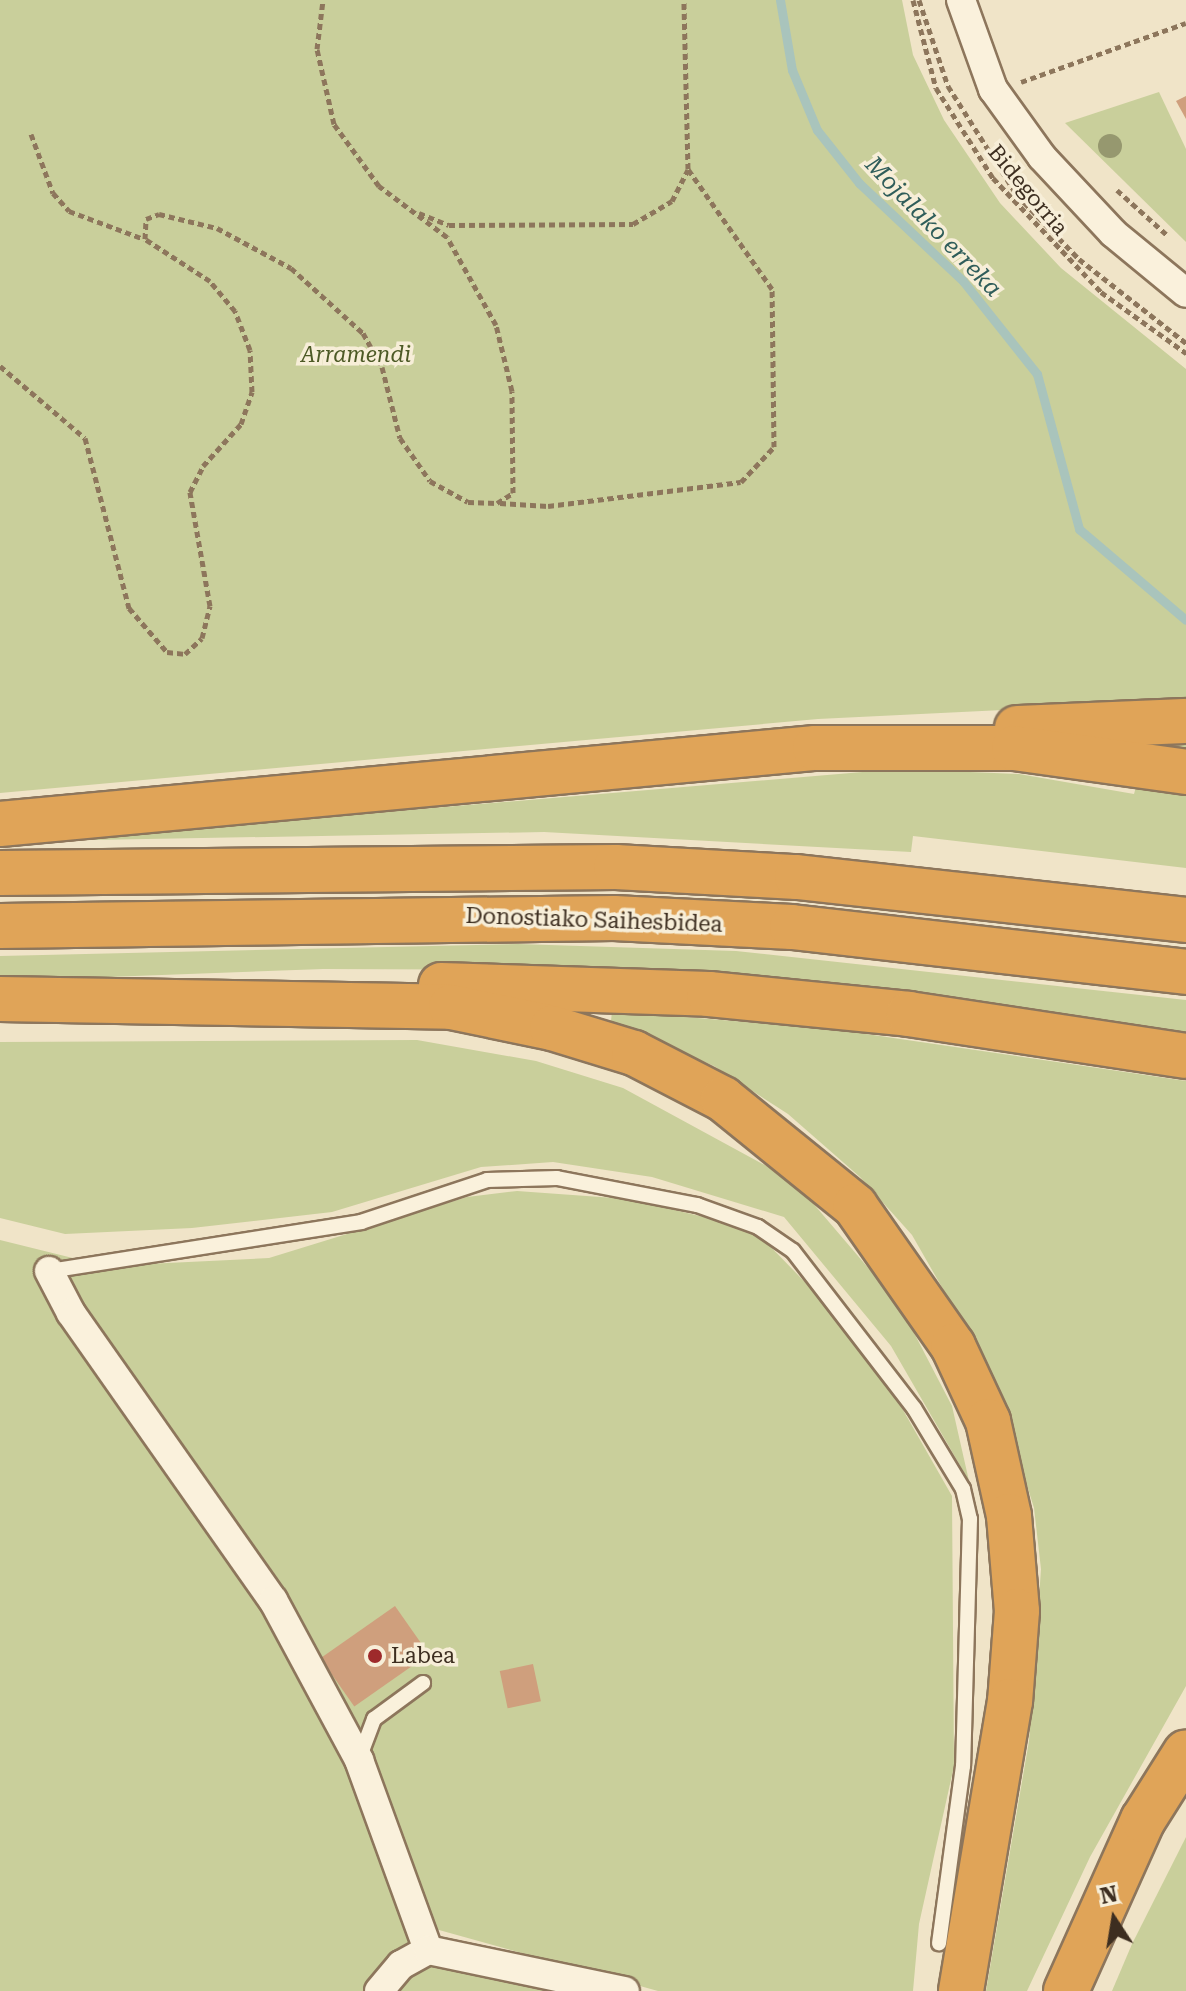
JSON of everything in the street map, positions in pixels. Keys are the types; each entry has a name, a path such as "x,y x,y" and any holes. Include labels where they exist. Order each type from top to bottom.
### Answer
{"highway":[{"path":"0,824 1090,721 1186,721"},
{"path":"815,748 1014,748 1180,770"},
{"path":"0,873 616,867 812,878 1186,920"},
{"name":"Donostiako Saihesbidea","path":"0,926 614,918 792,927 1186,972"},
{"path":"147,999 381,984 636,990 909,1014 1186,1056"},
{"path":"0,999 147,999 451,1007 552,1028 634,1053 723,1099 855,1206 953,1346 988,1421 1009,1516 1017,1611 1010,1701 961,1991"},
{"path":"1066,1991 1143,1820 1186,1752"}],"street":[{"path":"961,0 993,89 1042,157 1113,233 1186,293"},
{"path":"49,1271 71,1313 273,1600 359,1760 428,1950"},
{"path":"379,1991 401,1965 428,1950 625,1991"}],"lane":[{"path":"49,1271 361,1222 487,1180 557,1178 697,1205 758,1227 793,1251 914,1408 963,1489 970,1519 963,1766 939,1943"},
{"path":"359,1760 374,1719 423,1683"}],"path":[{"path":"323,0 317,49 334,124 379,186 447,237 496,325 512,391 518,479 513,493 497,503"},
{"path":"409,209 449,225 633,224 672,201 688,169 684,0"},
{"name":"Bidegorria","path":"913,0 936,88 993,178 1101,292 1186,353"},
{"path":"1020,83 1186,23"},
{"path":"1014,74 1029,95"},
{"path":"0,366 85,438 129,608 167,652 185,654 202,638 210,606 190,492 241,424 252,392 250,350 235,311 210,281 145,239 69,211 53,193 31,134"},
{"path":"145,239 146,219 186,219 291,268 363,333 382,367 400,438 430,481 468,502 548,506 741,482 774,447 772,289 688,169"},
{"path":"1112,185 1178,245"}],"green space":[{"name":"Arramendi","path":"0,0 902,0 913,55 944,120 1000,203 1061,268 1186,369 1186,701 818,719 0,793"},
{"path":"1159,92 1186,149 1186,242 1065,123"},
{"path":"1148,743 1186,743 1186,868 913,836 911,852 544,832 38,841 898,769 1019,774 1134,794"},
{"path":"518,944 736,951 1186,1000 1186,1043 601,970 323,969 0,981 0,956"},
{"path":"612,1011 832,1029 1186,1081 1186,1686 1090,1857 1027,1991 986,1991 1029,1741 1041,1569 1034,1508 994,1378 912,1235 860,1177 788,1114 714,1066 611,1021"},
{"path":"417,1040 536,1061 623,1088 794,1181 899,1304 952,1406 969,1481 891,1346 784,1217 652,1177 553,1162 481,1167 332,1212 192,1228 65,1234 0,1218 0,1042"},
{"path":"517,1191 628,1199 729,1223 764,1240 866,1345 952,1496 954,1766 919,1924 913,1991 658,1991 439,1930 398,1949 365,1991 0,1991 0,1240 105,1266 269,1258 467,1197"},
{"path":"1186,1837 1186,1991 1112,1991 1132,1944"},
{"path":"444,1958 578,1991 392,1991 419,1966"}],"building":[{"path":"1186,96 1186,119 1176,101"},
{"name":"Labea","path":"395,1606 429,1654 354,1707 320,1658"},
{"path":"533,1664 541,1701 508,1708 500,1671"}],"waterway":[{"name":"Mojalako erreka","path":"780,0 792,70 817,130 859,183 963,281 1037,374 1079,529 1186,620"}],"place":[{"name":"Labea","path":"375,1656"}]}
